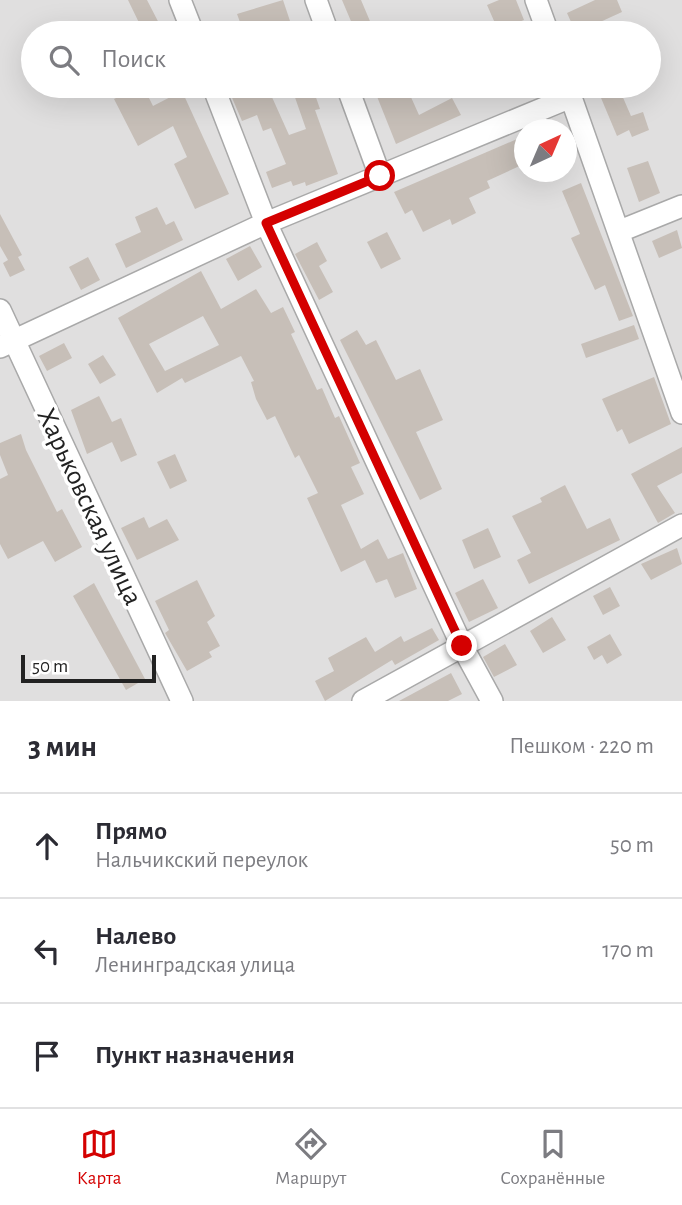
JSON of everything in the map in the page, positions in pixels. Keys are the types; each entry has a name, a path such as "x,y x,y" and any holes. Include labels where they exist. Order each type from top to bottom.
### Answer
{"street":[{"path":"180,0 188,21"},
{"path":"316,0 324,21"},
{"path":"536,0 544,21"},
{"path":"218,98 266,223 462,646 492,701"},
{"path":"351,98 380,176"},
{"path":"7,344 266,223 380,176 553,98"},
{"path":"572,98 682,413"},
{"path":"620,231 682,206"},
{"name":"Харьковская улица","path":"0,310 7,344 182,701"},
{"path":"363,701 682,526"}],"shaded area":[{"path":"0,0 682,0 682,701 0,701"}],"building":[{"path":"128,0 147,0 158,21 138,21"},
{"path":"283,0 290,21 240,21 237,14"},
{"path":"342,0 361,0 370,21 351,21"},
{"path":"499,0 516,0 524,20 494,21 487,5"},
{"path":"595,0 617,0 622,12 602,21 571,21 567,13"},
{"path":"149,98 153,106 168,98 185,98 229,194 195,209 174,164 187,157 173,126 138,146 114,99"},
{"path":"232,98 272,98 289,135 306,129 295,98 316,98 320,109 315,110 338,174 306,186 305,182 293,186 291,181 272,188 266,172 286,164 271,128 263,131 257,115 242,121"},
{"path":"378,98 411,98 419,115 452,98 461,115 396,144"},
{"path":"601,98 623,98 631,116 643,112 649,130 632,137 629,130 617,136"},
{"path":"514,140 514,169 487,181 490,188 469,198 476,213 452,225 450,219 423,232 412,210 405,214 394,192"},
{"path":"648,161 660,193 639,202 627,168"},
{"path":"581,183 633,316 619,321 605,285 595,290 571,238 580,234 562,191"},
{"path":"157,207 166,225 174,221 183,240 126,268 115,244 141,232 135,217"},
{"path":"0,214 22,255 18,257 25,270 10,277 3,263 8,260 0,246"},
{"path":"677,230 682,248 659,258 652,241"},
{"path":"387,232 401,259 381,269 367,242"},
{"path":"317,242 327,261 319,266 333,292 319,300 295,254"},
{"path":"250,246 262,267 238,281 226,259"},
{"path":"88,257 100,280 81,290 69,267"},
{"path":"201,271 221,309 256,289 271,313 283,307 295,332 291,334 317,390 322,388 335,418 339,416 360,463 351,467 364,494 341,505 361,549 378,539 388,559 403,553 417,589 395,598 387,579 376,583 365,560 341,572 307,498 318,493 299,455 295,458 275,416 267,420 256,399 251,382 254,381 241,356 185,383 182,378 157,393 118,318","holes":["203,316 219,345 165,371 149,344"]},
{"path":"634,325 639,339 586,358 581,344"},
{"path":"357,330 366,345 376,340 396,380 420,369 443,420 416,432 442,489 420,500 340,340"},
{"path":"64,343 72,358 47,371 39,356"},
{"path":"103,355 116,375 100,384 88,364"},
{"path":"654,377 671,424 629,444 622,429 617,432 602,399"},
{"path":"99,396 112,422 121,418 137,455 121,462 112,442 87,454 71,410"},
{"path":"21,434 26,450 57,512 62,509 82,547 55,562 43,541 8,559 0,544 0,479 8,475 0,455 0,443"},
{"path":"682,447 682,473 657,486 675,513 658,523 631,474"},
{"path":"175,454 187,481 170,489 157,462"},
{"path":"565,485 587,529 610,518 620,540 529,584 517,560 531,553 512,516 542,502 540,498"},
{"path":"144,517 149,528 167,519 179,540 137,560 121,528"},
{"path":"488,528 501,557 474,569 462,540"},
{"path":"677,548 682,564 651,580 641,564"},
{"path":"483,579 498,608 469,622 455,593"},
{"path":"197,580 215,616 207,622 220,646 209,652 212,657 187,671 165,633 169,630 155,601"},
{"path":"94,583 145,679 126,690 73,596"},
{"path":"610,587 620,606 603,615 593,596"},
{"path":"552,617 566,640 543,653 530,631"},
{"path":"432,628 439,640 395,665 392,660 325,701 315,681 334,671 328,658 366,637 375,652 401,636 404,642"},
{"path":"610,634 622,655 607,664 602,655 594,660 587,647"},
{"path":"505,644 517,665 494,677 483,657"},
{"path":"451,673 462,694 448,701 399,701"}],"route":[{"path":"380,176 266,223 462,646"}]}
